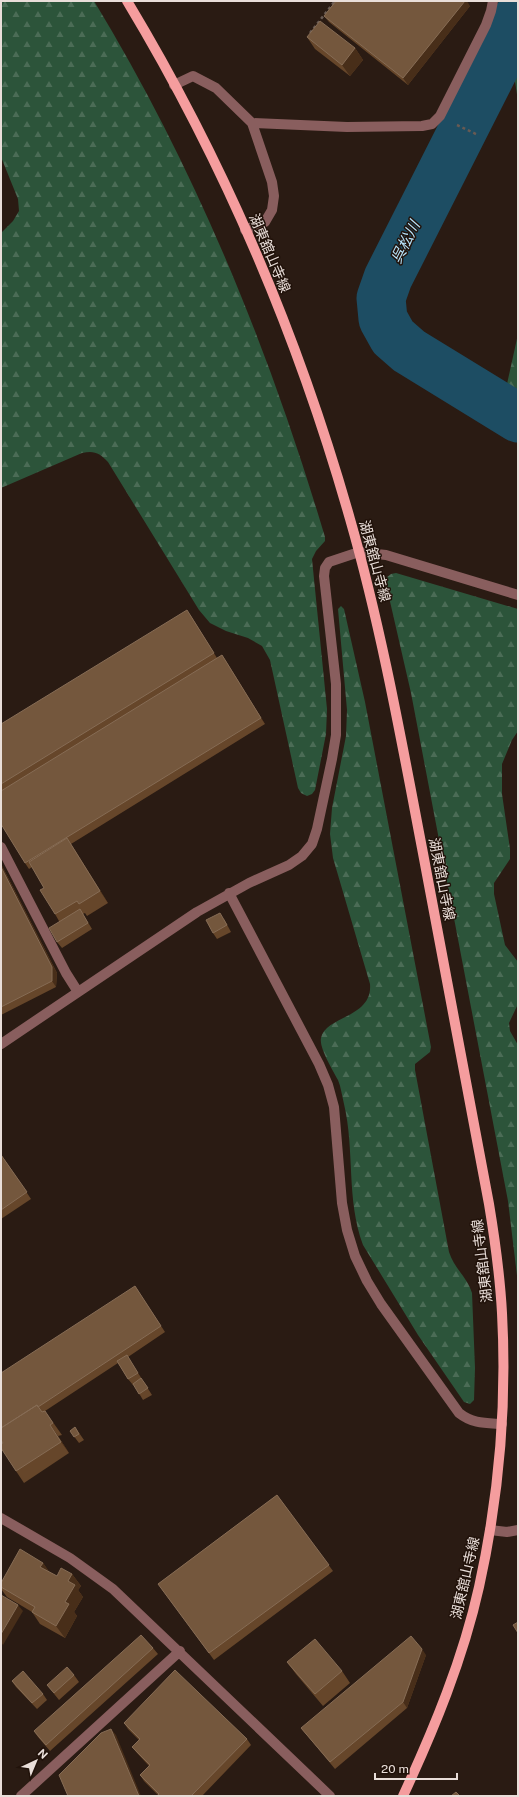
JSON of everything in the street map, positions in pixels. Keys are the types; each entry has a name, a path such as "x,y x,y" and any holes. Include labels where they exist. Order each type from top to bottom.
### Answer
{"main road":[{"name":"湖東舘山寺線","path":"127,1 174,85 220,175 245,230 289,337 313,401 332,459 359,552 393,696 489,1204 497,1258 502,1314 503,1369 502,1424 497,1479 490,1530 479,1588 464,1640 427,1744 403,1796"}],"street":[{"path":"252,123 347,127 422,126 432,124 440,116 486,25 493,1"},
{"path":"174,85 193,76 216,88 252,123 272,182 274,196 272,210 265,222 245,230"},
{"path":"1,1044 197,912 229,893 289,865 302,856 312,844 317,829 332,759 336,728 336,684 324,576 325,568 329,562 359,552 386,555 518,595"},
{"path":"1,847 66,973 78,992"},
{"path":"229,893 328,1085 334,1107 342,1203 346,1230 355,1256 367,1281 459,1413 468,1420 502,1424"},
{"path":"1,1518 92,1573 134,1606 330,1796"},
{"path":"490,1530 507,1532 518,1530"},
{"path":"22,1796 180,1651"}],"path":[{"path":"310,33 335,1"},
{"path":"455,124 478,135"}],"green space":[{"path":"1,1 94,1 131,65 165,129 227,262 254,329 280,398 325,537 325,541 316,551 312,559 327,709 326,734 315,790 312,794 307,796 301,793 298,788 270,660 262,646 248,638 226,631 210,623 199,610 108,462 99,454 93,452 82,453 1,488 1,233 13,221 19,211 18,199 1,157"},
{"path":"518,27 518,101 514,75"},
{"path":"518,334 518,392 507,384"},
{"path":"396,573 518,609 518,731 512,740 502,764 502,794 510,849 510,859 494,883 494,894 505,945 518,962 518,1004 509,1023 510,1031 518,1045 518,1284 508,1201 411,693 386,584 386,578 391,574"},
{"path":"341,606 344,609 365,702 431,1047 430,1052 415,1064 415,1070 449,1252 472,1293 475,1368 474,1400 470,1404 464,1402 418,1335 363,1245 354,1210 349,1139 344,1104 339,1083 324,1053 321,1042 324,1031 364,1004 369,995 370,984 333,858 330,834 332,808 346,736 347,710 338,609"}],"building":[{"path":"336,1 465,1 403,78 324,16"},
{"path":"320,21 355,48 342,65 307,37"},
{"path":"187,610 214,653 1,784 1,724"},
{"path":"222,655 261,718 25,863 1,824 1,791"},
{"path":"67,838 100,891 79,904 77,901 55,914 40,890 44,888 29,862"},
{"path":"1,867 52,967 52,981 1,1007"},
{"path":"80,909 88,923 57,942 49,928"},
{"path":"220,913 227,925 213,933 206,920"},
{"path":"1,1155 27,1192 1,1210"},
{"path":"135,1286 161,1326 38,1407 37,1405 1,1428 1,1373"},
{"path":"127,1355 138,1373 128,1379 117,1361"},
{"path":"141,1378 148,1388 139,1394 133,1384"},
{"path":"37,1405 42,1412 45,1411 53,1423 50,1425 61,1442 16,1471 1,1448 1,1444 3,1443 1,1440 1,1428"},
{"path":"75,1427 79,1434 74,1437 70,1431"},
{"path":"277,1495 329,1565 209,1653 158,1584"},
{"path":"20,1549 43,1563 40,1567 57,1576 61,1568 72,1574 68,1581 75,1585 65,1602 69,1604 56,1626 32,1612 35,1607 1,1587 1,1583"},
{"path":"1,1595 18,1605 1,1634"},
{"path":"518,1622 518,1633 513,1625"},
{"path":"141,1635 153,1648 46,1745 34,1731"},
{"path":"411,1636 422,1649 403,1702 330,1762 301,1728"},
{"path":"315,1639 342,1671 315,1694 287,1662"},
{"path":"67,1667 74,1675 54,1693 47,1685"},
{"path":"175,1670 247,1739 191,1796 157,1796 159,1794 140,1775 150,1765 132,1747 140,1739 124,1723"},
{"path":"23,1671 43,1694 32,1703 12,1681"},
{"path":"111,1729 139,1796 68,1796 59,1775 101,1733"},
{"path":"456,1792 460,1796 451,1796"}],"waterway":[{"name":"呉松川","path":"518,17 513,31 388,278 381,298 383,319 393,337 409,351 518,418"}]}
